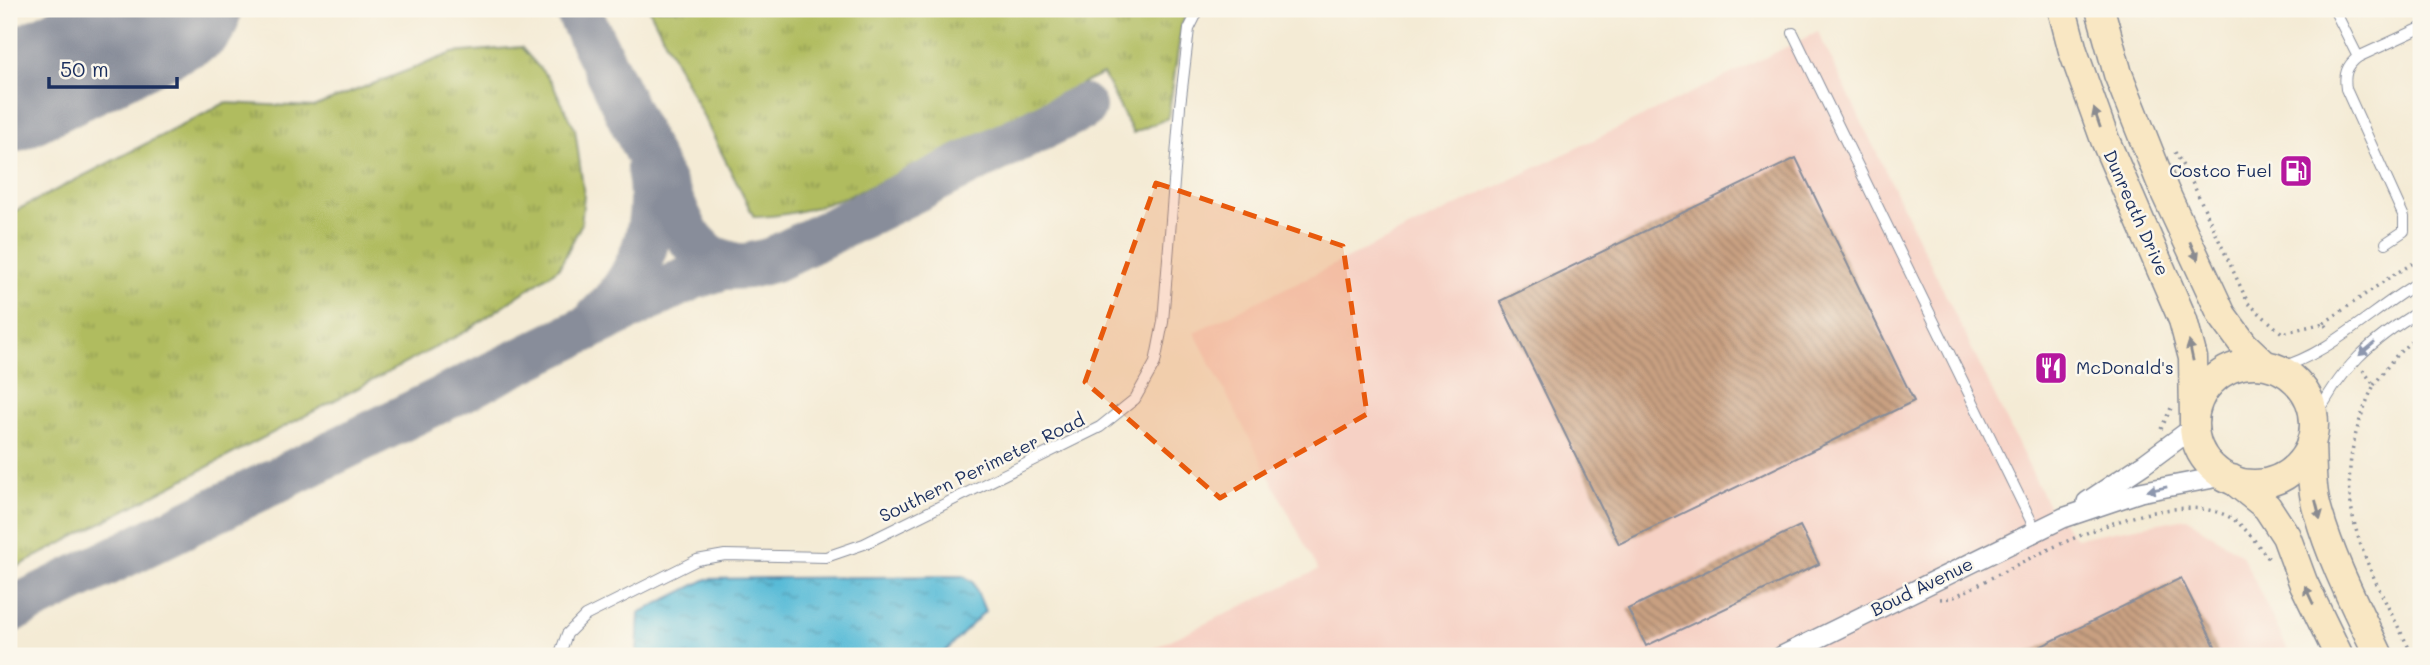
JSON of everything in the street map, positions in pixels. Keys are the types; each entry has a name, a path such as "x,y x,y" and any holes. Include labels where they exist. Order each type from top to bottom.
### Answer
{"main road":[{"name":"Dunreath Drive","path":"2062,9 2073,51 2105,140 2183,320 2193,359 2194,423"},
{"name":"Dunreath Drive","path":"2100,9 2118,74 2164,190 2222,315 2244,345 2270,366"},
{"path":"2339,656 2303,582 2286,536 2267,508 2202,455 2196,441 2194,423 2199,400 2209,383 2225,370 2244,364 2270,366 2299,384 2310,402 2313,487 2317,510 2335,561 2379,656"},
{"path":"2228,477 2251,484 2270,481 2288,473 2302,459 2313,432"}],"street":[{"name":"Boud Avenue","path":"2063,518 2144,464 2194,423"},
{"name":"Boud Avenue","path":"1782,656 2063,518 2140,492 2228,477"}],"lane":[{"name":"Southern Perimeter Road","path":"559,656 567,634 584,615 697,560 724,555 826,556 864,544 1100,427 1135,399 1155,363 1163,322 1180,106 1189,29 1199,9"},
{"path":"2334,9 2358,57"},
{"path":"2386,243 2404,231 2406,225 2346,89 2345,77 2347,69 2358,57 2421,28"},
{"path":"1794,33 2036,531"},
{"path":"2270,366 2292,365 2313,355 2421,281"},
{"path":"2313,432 2325,400 2354,360 2421,310"}],"path":[{"path":"2173,149 2194,186 2248,303 2282,333 2326,325 2393,275 2421,259"},
{"path":"2413,656 2357,540 2350,498 2351,460 2356,430 2374,385 2393,359 2421,331"},
{"path":"2362,369 2374,385"},
{"path":"2159,432 2174,399"},
{"path":"1937,599 1952,598 2100,527 2139,514 2168,509 2211,512 2231,518 2248,532 2275,566"}],"highlighted area":[{"path":"1156,183 1343,246 1367,414 1220,498 1085,382"}],"shaded area":[{"path":"1818,32 2048,506 2076,538 2187,518 2242,555 2291,656 1137,656 1318,570 1194,332"}],"green space":[{"path":"649,9 1189,9 1182,24 1168,118 1133,133 1103,74 852,194 804,210 754,217"},
{"path":"521,47 551,81 575,129 584,195 581,225 559,268 465,332 9,571 9,214 225,103 313,107 453,53"}],"water":[{"path":"963,576 973,582 985,611 941,656 637,656 639,613 707,579"}],"building":[{"path":"1796,158 1914,401 1619,544 1500,301"},
{"path":"1800,526 1819,564 1646,646 1628,609"},
{"path":"2181,578 2220,656 2021,656"}],"taxiway":[{"path":"577,9 688,236 710,258 736,266"},
{"path":"9,611 692,277 723,267 748,266 772,260 1083,107"},
{"path":"598,318 626,286 644,250 652,210 649,168"}],"runway":[{"path":"9,94 183,9"}],"place":[{"name":"Costco Fuel","path":"2296,171"},
{"name":"McDonald's","path":"2051,368"}]}
